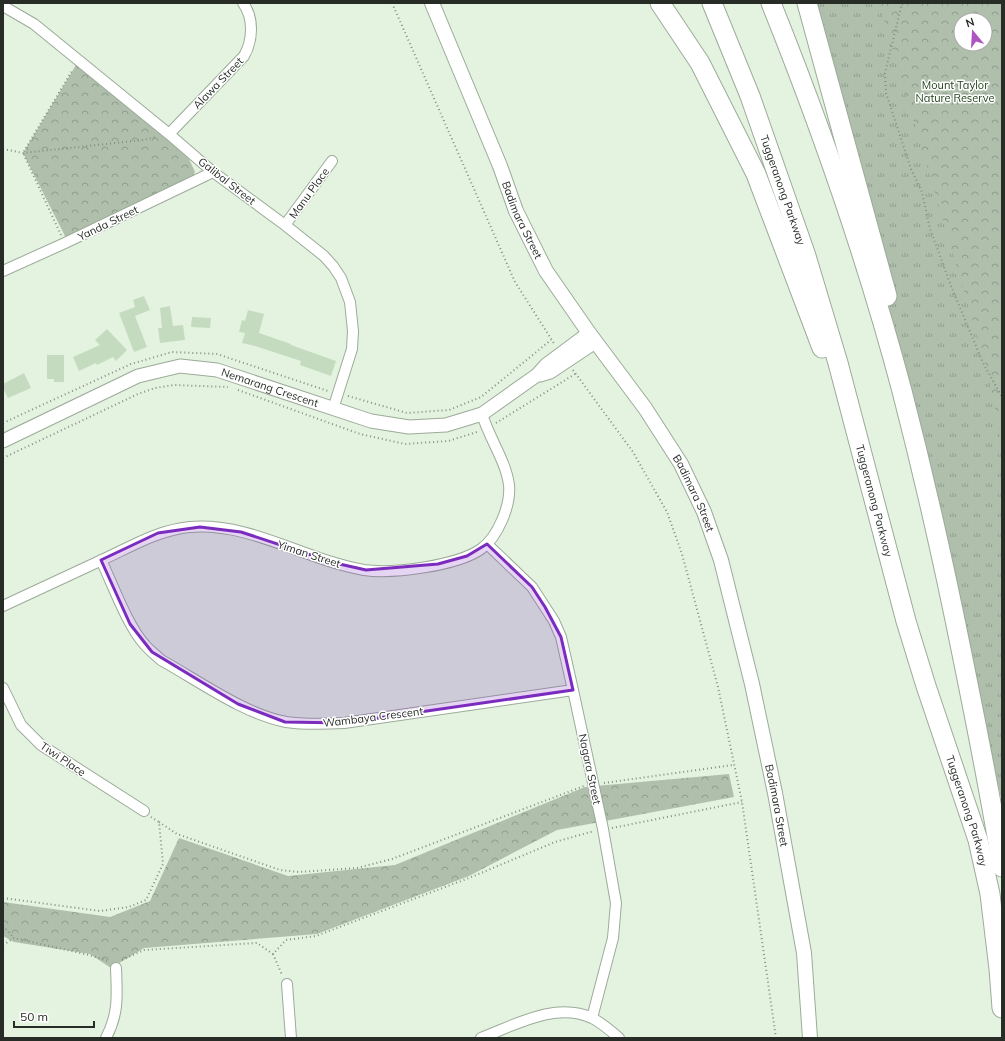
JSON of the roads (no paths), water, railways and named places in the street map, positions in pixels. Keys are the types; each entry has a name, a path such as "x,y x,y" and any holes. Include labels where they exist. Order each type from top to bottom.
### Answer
{"highway":[{"path":"660,3 700,63 756,174 836,388 858,436"},
{"name":"Tuggeranong Parkway","path":"712,3 750,96 789,204 822,308 858,436 906,621 926,686 969,810 986,870 994,919 1002,1008"},
{"name":"Tuggeranong Parkway","path":"771,3 799,73 839,183 877,303 901,389 924,477 955,619 986,771 1002,867"},
{"path":"807,3 906,367 924,443 924,477"}],"main road":[{"name":"Badimara Street","path":"432,3 500,166 516,211 546,271 592,337 645,408 681,464 704,512 721,560 752,684 775,793 804,953 810,1038"}],"street":[{"name":"Alawa Street","path":"169,134 244,56 249,47 251,24 245,6 242,3"},
{"name":"Galibal Street","path":"3,6 34,24 169,134 213,172 285,225 324,256 333,266 341,278 350,302 353,331 352,349 333,409"},
{"name":"Manu Place","path":"285,225 332,161"},
{"name":"Yanda Street","path":"3,271 213,172"},
{"name":"Nemarang Crescent","path":"3,441 138,376 180,366 217,370 371,421 409,427 446,425 482,414 537,376 550,372 592,337"},
{"name":"Yiman Street","path":"3,606 158,533 179,529 214,527 241,532 335,563 366,570 382,571 407,569 438,564 467,556 487,544 495,533 505,513 508,500 509,486 505,468 487,429 482,414"},
{"name":"Nagara Street","path":"487,544 532,587 551,616 561,637 573,690 603,829 616,903 613,938 592,1018"},
{"name":"Wambaya Crescent","path":"101,560 130,624 138,636 161,660 238,704 285,722 306,724 344,723 573,690"},
{"name":"Tiwi Place","path":"3,688 22,725 40,745 144,811"},
{"path":"106,1038 116,1012 116,968"},
{"path":"287,984 291,1038"},
{"path":"481,1038 550,1013 572,1013 592,1018 620,1038"}],"park label":[{"name":"Mount Taylor Nature Reserve","path":"955,91"}]}
